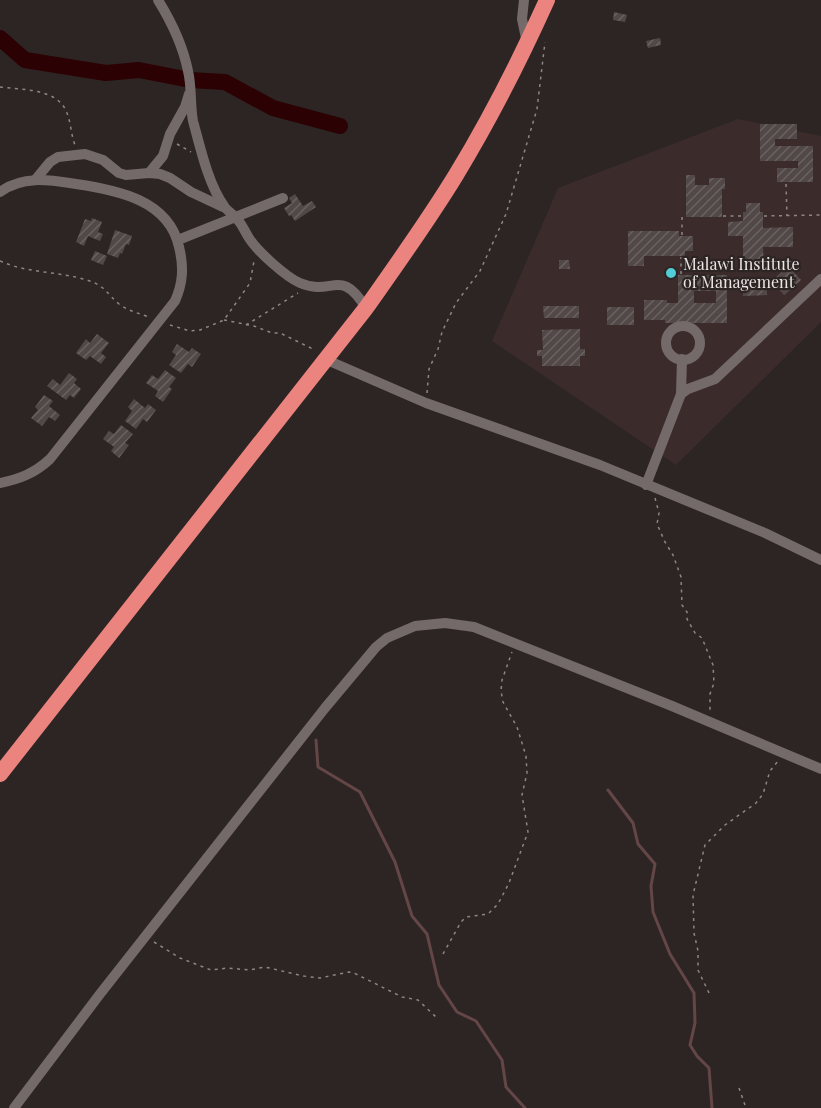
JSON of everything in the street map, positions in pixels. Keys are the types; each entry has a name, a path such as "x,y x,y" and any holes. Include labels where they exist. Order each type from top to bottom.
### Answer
{"highway":[{"path":"0,774 366,308 421,230 456,175 496,104 547,0"}],"street":[{"path":"158,0 180,46 190,80 194,121 203,157 217,195 225,208"},
{"path":"525,0 522,19 527,43"},
{"path":"149,173 163,156 170,134 185,107 190,80"},
{"path":"36,179 50,162 58,157 85,154 103,160 119,173 126,175 149,173 170,178 191,192 225,208 237,218 253,243 290,277 301,283 316,286 338,285 351,288 366,308"},
{"path":"0,192 13,184 36,179 126,194 145,202 164,216 178,240 182,256 182,279 175,301 50,459 31,474 0,483"},
{"path":"178,240 283,198"},
{"path":"681,394 688,388 716,379 821,279"},
{"path":"329,357 426,402 600,465 765,533 821,560"},
{"path":"652,487 681,394 682,359"},
{"path":"14,1108 325,708 376,647 387,638 415,626 445,622 474,627 821,769"}],"path":[{"path":"426,402 429,369 438,349 442,332 456,303 480,271 506,214 537,109 544,42"},
{"path":"0,87 54,96 62,102 75,146 85,154"},
{"path":"170,134 182,148 203,157"},
{"path":"786,184 787,216"},
{"path":"764,216 821,215"},
{"path":"723,216 742,216"},
{"path":"682,235 682,217 685,217"},
{"path":"0,261 27,271 88,280 99,285 111,294 117,303 131,311 190,331 200,330 224,320 250,283 255,257 253,243"},
{"path":"681,257 681,274"},
{"path":"246,325 286,300 316,286"},
{"path":"224,320 272,333 280,333 298,344 329,357"},
{"path":"652,487 659,513 657,524 678,566 683,596 682,605 687,612 687,620 695,633 702,638 712,665 714,683 710,694 710,724"},
{"path":"443,954 466,917 488,914 498,904 510,883 528,832 522,795 527,773 526,756 513,719 503,702 501,691 501,680 515,643"},
{"path":"709,993 698,970 693,904 705,844 725,825 756,803 763,794 770,771 784,753"},
{"path":"146,936 180,958 204,969 240,970 265,967 320,978 354,973 402,997 418,1000 436,1017"},
{"path":"740,1088 746,1108"}],"shaded area":[{"name":"Malawi Institute of Management","path":"738,119 821,136 821,322 676,465 492,341 558,188"}],"building":[{"path":"614,12 627,15 625,22 613,20"},
{"path":"660,38 661,45 648,48 646,41"},
{"path":"760,124 797,124 797,139 775,139 775,146 813,146 813,182 777,182 777,168 798,168 798,161 760,161"},
{"path":"686,175 695,175 695,185 709,185 709,178 725,178 725,189 722,189 722,217 686,217"},
{"path":"295,194 303,206 312,201 316,207 295,221 284,208 292,203 289,198"},
{"path":"746,203 760,203 760,212 763,212 763,228 793,227 793,247 763,247 764,271 743,271 743,236 728,236 728,222 743,221"},
{"path":"92,218 102,222 98,232 103,234 100,241 88,236 84,246 76,242 85,219 91,221"},
{"path":"115,230 132,236 129,245 126,244 118,258 107,254"},
{"path":"628,231 679,231 679,236 693,236 693,251 685,251 685,256 644,256 644,266 628,266"},
{"path":"95,251 107,256 103,265 91,260"},
{"path":"559,260 569,260 570,269 559,269"},
{"path":"788,266 801,280 784,295 772,281"},
{"path":"678,275 727,275 727,323 665,323 665,320 644,320 644,300 667,300 667,303 678,303","holes":["694,291 716,291 716,303 694,303"]},
{"path":"767,284 767,295 743,296 743,285"},
{"path":"543,306 579,306 579,318 544,318"},
{"path":"607,307 634,307 634,325 607,325"},
{"path":"580,329 580,349 585,349 585,356 580,356 580,366 542,366 542,356 537,356 537,350 543,350 542,330"},
{"path":"97,334 109,343 101,353 106,357 101,364 90,356 86,360 76,353 86,339 90,343"},
{"path":"177,344 189,352 192,348 201,354 192,367 188,364 181,373 169,365 176,355 172,352"},
{"path":"165,370 176,378 169,387 172,389 163,402 155,396 158,391 146,383 152,375 158,379"},
{"path":"69,373 77,379 74,383 81,389 74,398 70,395 66,400 47,386 53,379 60,385"},
{"path":"44,395 53,401 49,406 60,415 55,421 49,417 42,426 31,418 38,410 35,407"},
{"path":"134,399 145,408 148,404 156,410 147,422 143,419 136,429 125,421 132,411 128,407"},
{"path":"121,425 133,434 125,443 129,445 119,458 111,451 114,447 103,439 109,431 114,434"}],"waterway":[{"path":"0,38 25,60 106,73 139,70 190,80 225,82 273,108 340,126"},
{"path":"316,740 318,767 360,792 395,862 412,916 427,934 439,985 457,1012 476,1021 502,1060 506,1087 525,1108"},
{"path":"608,790 633,823 638,844 655,864 651,886 653,912 670,954 694,993 695,1023 690,1045 709,1068 712,1108"}],"place":[{"name":"Malawi Institute of Management","path":"671,273"}]}
